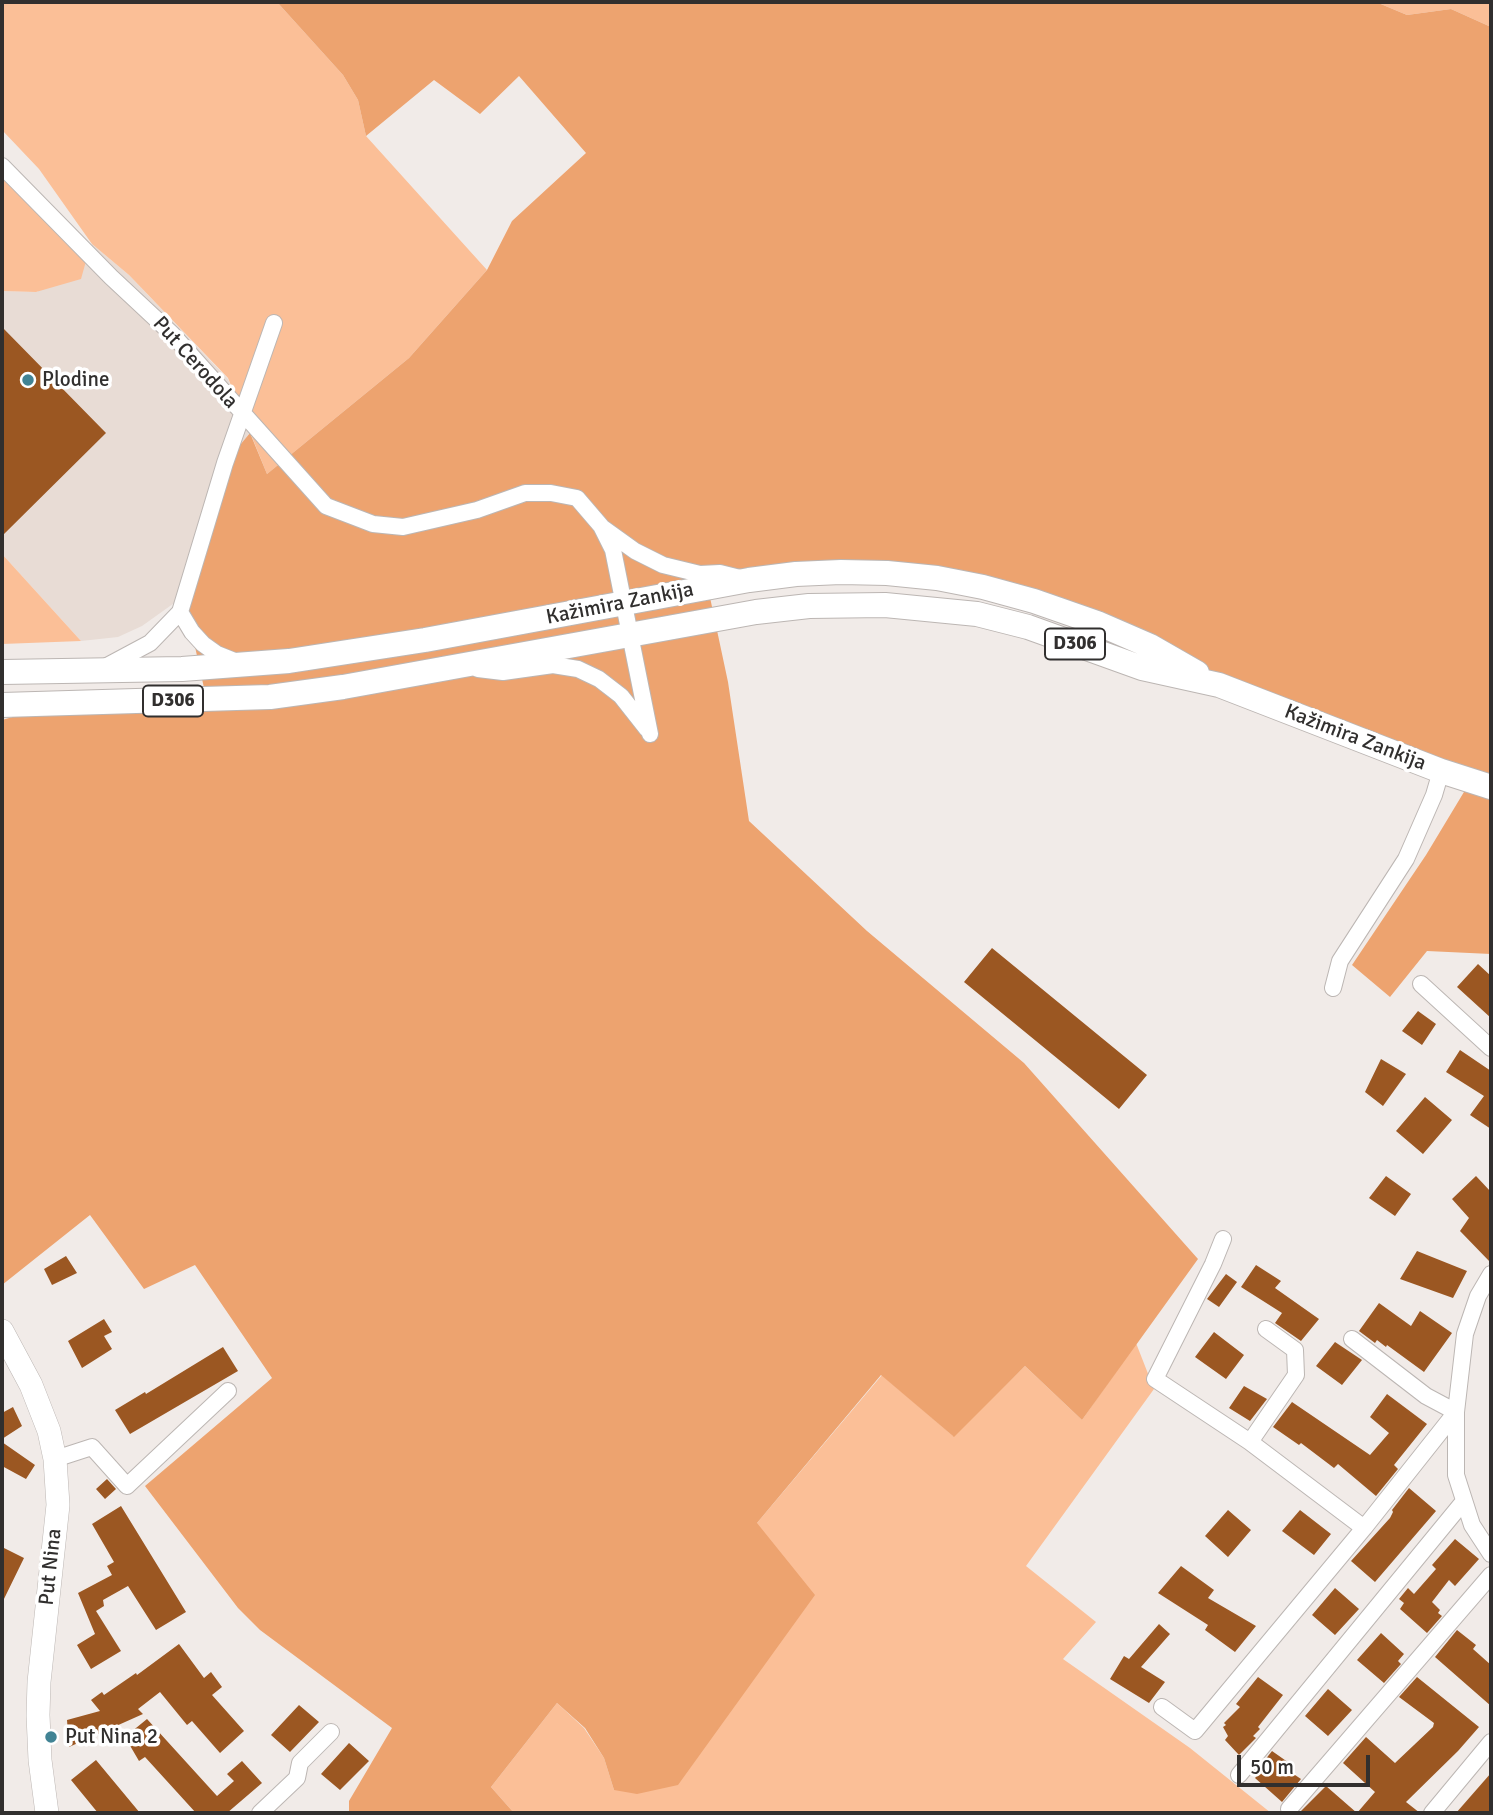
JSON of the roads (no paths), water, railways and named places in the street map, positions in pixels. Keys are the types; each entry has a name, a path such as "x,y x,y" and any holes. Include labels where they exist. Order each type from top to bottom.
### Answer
{"main road":[{"name":"Kažimira Zankija","path":"2,673 247,666 425,640 749,580 796,574 887,573 937,578 983,587 1097,623 1150,646 1219,685 1441,771 1491,787"},
{"name":"Kažimira Zankija","path":"2,705 270,697 343,687 790,608 885,605 977,614 1028,627 1142,668 1219,685"},
{"name":"Put Nina","path":"2,1331 31,1385 49,1431 55,1459 58,1505 39,1682 38,1715 40,1760 47,1813"}],"street":[{"name":"Put Cerodola","path":"2,166 103,270 172,334 241,412 180,612"},
{"path":"274,323 241,412 326,506 373,524 403,527 477,510 525,493 551,493 577,498 601,526 635,551 663,565 677,570 700,574 720,573 749,580"},
{"path":"456,667 503,672 553,665 578,669 599,679 621,696 650,734 613,550 601,526"},
{"path":"99,670 150,643 180,612 203,644 217,654 247,666"},
{"path":"1333,988 1340,961 1406,859 1441,771"},
{"path":"1421,984 1491,1048"},
{"path":"1223,1239 1155,1379 1250,1442 1364,1528"},
{"path":"1491,1274 1478,1296 1465,1334 1456,1412 1456,1475 1472,1525 1491,1554"},
{"path":"1250,1442 1296,1374 1295,1350 1266,1329"},
{"path":"1352,1339 1426,1396 1456,1412"},
{"path":"55,1459 92,1447 127,1486 228,1391"},
{"path":"1162,1707 1195,1731 1364,1528 1456,1412"},
{"path":"1239,1775 1464,1501"},
{"path":"1289,1810 1491,1575"},
{"path":"260,1813 297,1778 300,1763 331,1732"},
{"path":"1432,1813 1491,1742"}],"place":[{"name":"Plodine","path":"28,380"},
{"name":"Put Nina 2","path":"51,1737"}]}
